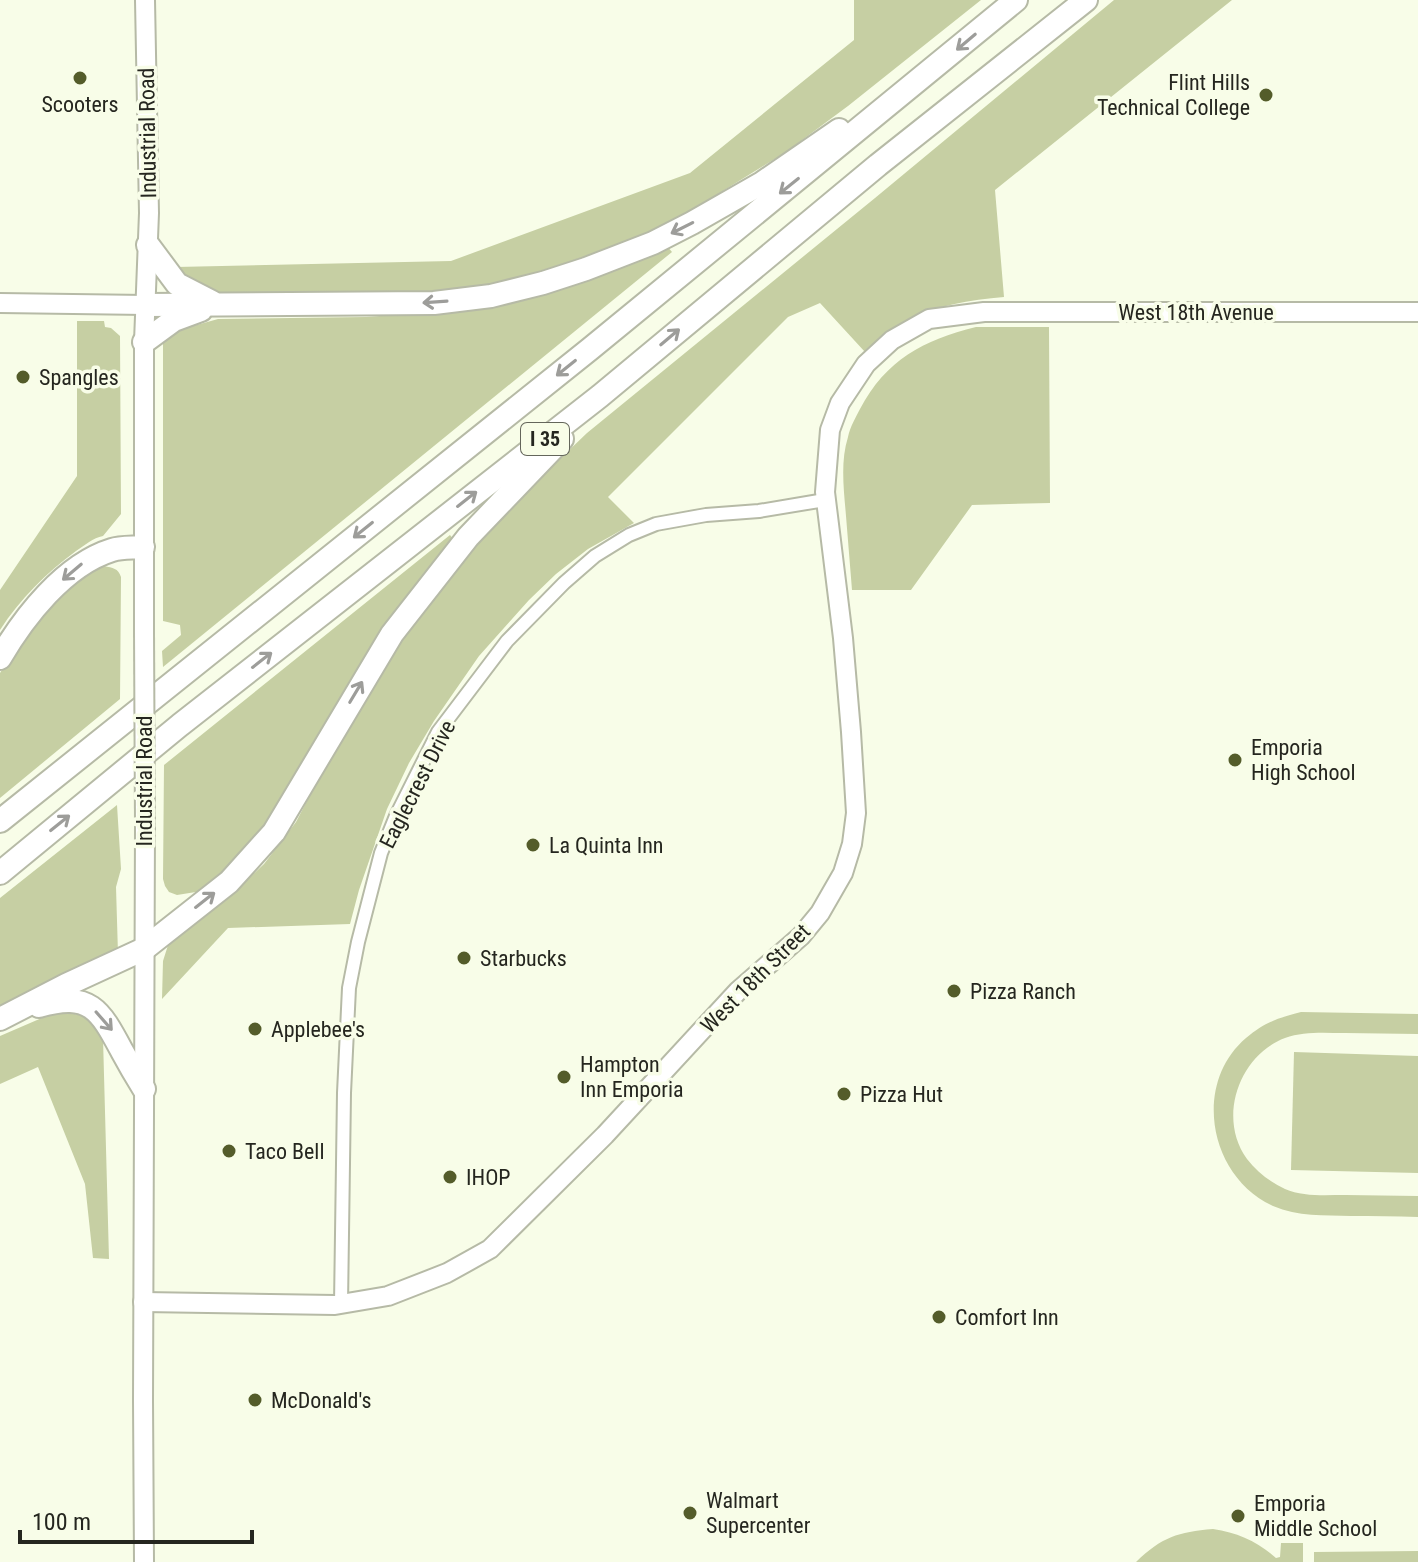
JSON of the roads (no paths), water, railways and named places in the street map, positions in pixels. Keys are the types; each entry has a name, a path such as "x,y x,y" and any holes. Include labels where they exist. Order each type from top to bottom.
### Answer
{"highway":[{"name":"I 35","path":"0,821 590,349 1016,0"},
{"name":"I 35","path":"0,873 180,725 600,396 878,165 1086,0"},
{"path":"146,305 434,303 491,296 572,274 653,243 692,223 762,183 823,140 915,84"},
{"path":"148,245 177,284 217,304"},
{"path":"144,342 174,320 217,304"},
{"path":"4,1017 144,949 229,882 274,832 392,634 468,537 600,396"},
{"path":"0,658 17,630 55,586 86,561 115,548 143,547"},
{"path":"4,1017 55,1002 80,1002 101,1014 144,1089"}],"street":[{"name":"Industrial Road","path":"144,1562 143,547 144,342 149,213 145,0"},
{"path":"0,303 146,305"},
{"name":"West 18th Avenue","path":"975,313 1418,312"},
{"name":"West 18th Street","path":"143,1302 341,1304 388,1296 447,1273 490,1249 605,1135 738,991 801,936 820,913 843,873 852,844 856,813 843,638 825,500 830,430 840,403 866,364 892,340 929,319 975,313"},
{"name":"Eaglecrest Drive","path":"341,1304 343,1107 349,988 381,853 438,732 507,641 595,556 629,535 656,524 706,515 759,511 825,500"}],"place":[{"name":"Scooters","path":"80,78"},
{"name":"Flint Hills Technical College","path":"1266,95"},
{"name":"Spangles","path":"23,377"},
{"name":"Emporia High School","path":"1235,760"},
{"name":"La Quinta Inn","path":"533,845"},
{"name":"Starbucks","path":"464,958"},
{"name":"Pizza Ranch","path":"954,991"},
{"name":"Applebee's","path":"255,1029"},
{"name":"Hampton Inn Emporia","path":"564,1077"},
{"name":"Pizza Hut","path":"844,1094"},
{"name":"Taco Bell","path":"229,1151"},
{"name":"IHOP","path":"450,1177"},
{"name":"Comfort Inn","path":"939,1317"},
{"name":"McDonald's","path":"255,1400"},
{"name":"Walmart Supercenter","path":"690,1513"},
{"name":"Emporia Middle School","path":"1238,1516"}]}
